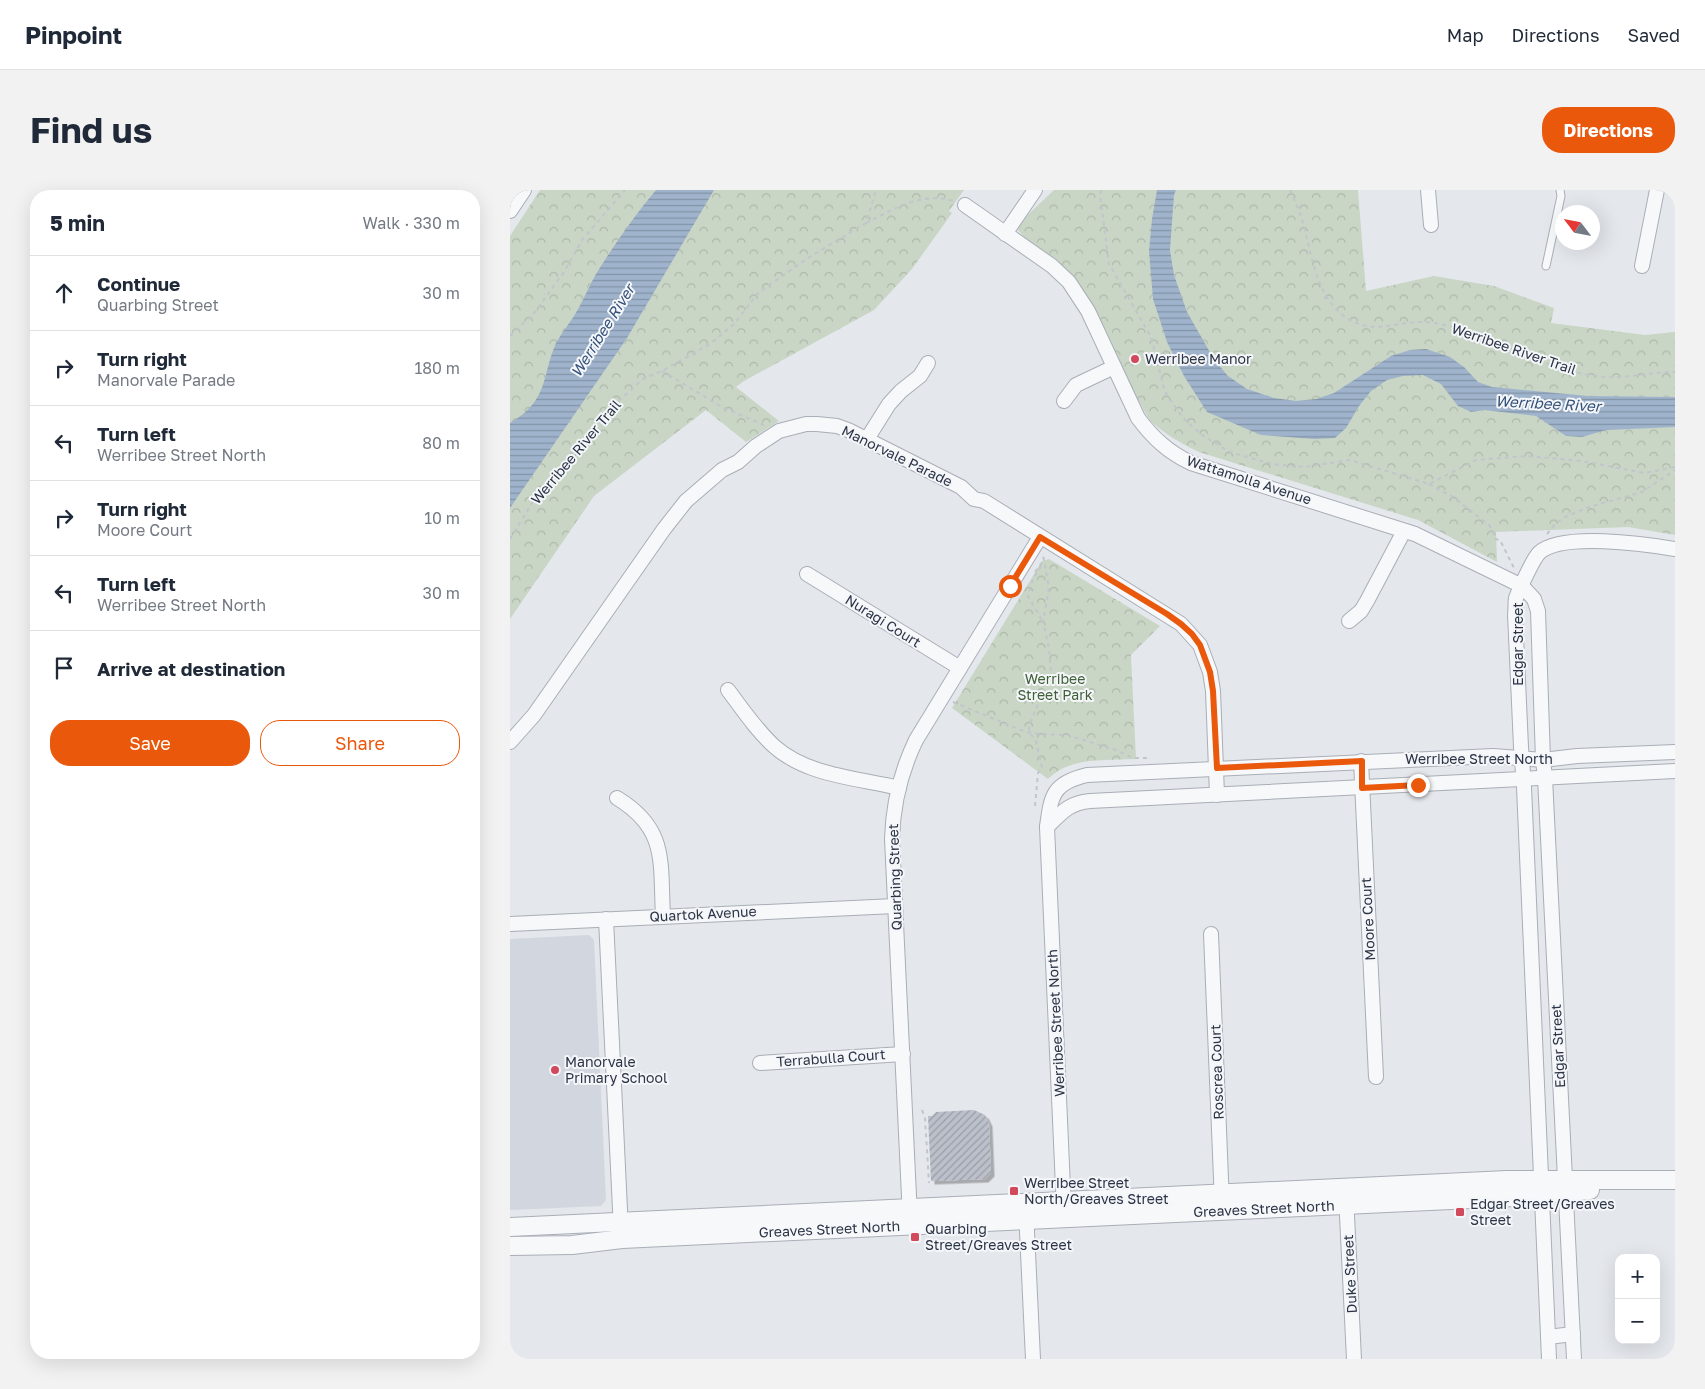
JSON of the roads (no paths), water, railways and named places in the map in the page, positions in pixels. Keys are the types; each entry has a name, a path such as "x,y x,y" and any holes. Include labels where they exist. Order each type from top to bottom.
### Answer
{"street":[{"path":"510,212 524,190"},
{"path":"1005,234 1035,190"},
{"path":"1428,190 1430,225"},
{"path":"1642,266 1657,190"},
{"name":"Wattamolla Avenue","path":"965,206 1052,266 1069,282 1088,310 1138,418 1162,446 1178,457 1191,463 1416,534 1522,586"},
{"path":"866,439 889,404 901,391 920,376 928,363"},
{"path":"1064,401 1076,385 1114,368"},
{"name":"Manorvale Parade","path":"510,742 534,715 680,508 722,470 738,462 756,446 780,431 806,424 817,424 837,426 961,487 971,496 984,501 1167,614 1192,634 1200,645 1210,672 1213,691 1217,795"},
{"path":"1349,621 1361,611 1368,601 1404,531"},
{"name":"Quarbing Street","path":"910,1217 892,822 909,754 938,702 1040,537"},
{"path":"1522,586 1534,560 1540,552 1562,543 1616,541 1675,549"},
{"name":"Nuragi Court","path":"807,574 960,668"},
{"name":"Edgar Street","path":"1549,1359 1515,614 1516,598 1522,586 1534,599 1538,611 1543,760 1546,778 1574,1359"},
{"path":"728,690 759,731 776,748 800,763 822,771 899,788"},
{"name":"Werribee Street North","path":"1064,1210 1047,827 1050,801 1058,789 1073,778 1087,775 1362,761 1493,756 1543,760 1577,756 1675,752"},
{"name":"Moore Court","path":"1362,761 1376,1077"},
{"name":"Werribee Street North","path":"1047,827 1064,810 1077,802 1675,771"},
{"path":"616,798 638,812 655,838 660,858 663,916"},
{"name":"Quartok Avenue","path":"510,924 895,906"},
{"path":"606,919 621,1230"},
{"name":"Roscrea Court","path":"1211,934 1222,1202"},
{"name":"Terrabulla Court","path":"760,1063 903,1054"},
{"name":"Greaves Street North","path":"510,1227 621,1230 1675,1180"},
{"name":"Duke Street","path":"1346,1197 1354,1359"},
{"path":"1026,1212 1033,1359"},
{"name":"Greaves Street North","path":"510,1246 572,1245 621,1230"},
{"path":"1548,1337 1573,1334"}],"lane":[{"path":"1546,266 1561,196 1560,190"}],"water":[{"name":"Werribee River","path":"656,190 714,190 627,338 510,508 510,423 532,406 538,397 556,343 575,315 596,274 610,252"},
{"name":"Werribee River","path":"1157,190 1176,190 1170,250 1174,275 1187,312 1215,361 1228,376 1247,389 1274,398 1296,401 1316,399 1334,393 1391,356 1410,350 1426,349 1450,357 1464,367 1478,382 1492,387 1588,396 1675,397 1675,427 1606,430 1582,437 1566,436 1536,416 1484,410 1471,412 1458,406 1441,384 1423,375 1403,376 1387,380 1371,391 1359,406 1346,428 1335,438 1315,439 1261,435 1207,412 1184,376 1167,342 1153,299 1149,251"}],"place":[{"name":"Werribee Manor","path":"1135,359"},
{"name":"Manorvale Primary School","path":"555,1070"},
{"name":"Werribee Street North/Greaves Street","path":"1014,1191"},
{"name":"Edgar Street/Greaves Street","path":"1460,1212"},
{"name":"Quarbing Street/Greaves Street","path":"915,1237"}],"park label":[{"name":"Werribee Street Park","path":"1055,688"}]}
